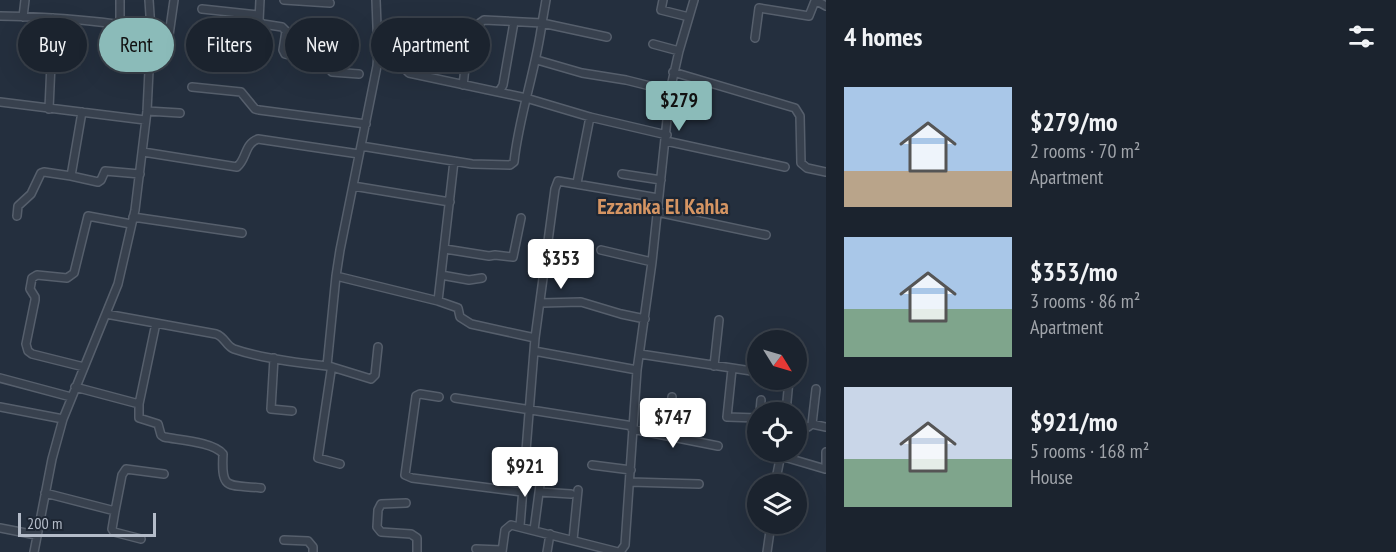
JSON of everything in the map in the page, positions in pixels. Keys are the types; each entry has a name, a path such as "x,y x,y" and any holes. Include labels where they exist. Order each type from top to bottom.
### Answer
{"street":[{"path":"23,16 25,0"},
{"path":"120,0 120,18"},
{"path":"149,0 150,18"},
{"path":"171,18 174,0"},
{"path":"260,0 258,15 261,23 278,25 286,31 283,50 287,55 325,64 332,72 359,74"},
{"path":"284,0 330,3"},
{"path":"376,0 377,18"},
{"path":"361,146 454,161 506,166 512,164 526,98 537,60 546,0"},
{"path":"663,0 661,10 689,17"},
{"path":"476,549 502,551 505,530 511,525 573,540 591,549 621,552 625,545 637,370 652,262 670,91 694,0"},
{"path":"755,38 756,20 761,4 809,16 815,1 826,6"},
{"path":"202,9 258,15"},
{"path":"0,16 53,18"},
{"path":"464,85 470,43 478,25 484,21 542,23 607,37"},
{"path":"499,92 514,22"},
{"path":"653,44 679,51"},
{"path":"537,60 562,68 670,91"},
{"path":"49,109 51,72"},
{"path":"34,552 52,459 63,419 122,272 143,152 149,72"},
{"path":"340,464 318,458 330,367 336,276 376,72"},
{"path":"409,72 526,98 666,138 785,166"},
{"path":"674,72 795,108 800,116 801,163 807,168 826,172"},
{"path":"192,87 241,92 255,109 366,124"},
{"path":"669,100 706,105"},
{"path":"0,102 146,120"},
{"path":"147,111 180,113"},
{"path":"70,176 82,112"},
{"path":"577,183 590,117"},
{"path":"143,152 237,167 242,163 248,144 258,139 359,154"},
{"path":"438,301 454,161"},
{"path":"17,216 18,206 31,194 41,173 98,182 105,171 140,174"},
{"path":"622,174 661,180"},
{"path":"520,526 535,338 556,184 558,181 563,181 658,198"},
{"path":"353,186 450,202"},
{"path":"657,212 766,235"},
{"path":"84,367 28,351 26,344 35,300 30,290 33,278 37,275 67,278 74,273 88,216 131,225"},
{"path":"133,216 242,233"},
{"path":"445,249 489,256 513,257 521,218"},
{"path":"601,250 652,262"},
{"path":"441,275 469,280 482,278"},
{"path":"336,276 438,301 458,308 460,318 471,324 535,338"},
{"path":"541,303 581,302 645,319"},
{"path":"106,314 216,334 234,349 330,367 371,379 375,375 378,347"},
{"path":"714,366 719,320"},
{"path":"156,323 139,404 139,418 158,424 160,435 164,437 212,446 220,450 223,454 222,477 225,482 231,485 261,488"},
{"path":"534,351 637,370"},
{"path":"640,354 747,371"},
{"path":"274,358 271,409 292,411"},
{"path":"732,369 727,417 747,418"},
{"path":"0,378 71,397"},
{"path":"75,387 139,404"},
{"path":"812,424 816,389"},
{"path":"439,397 420,394 416,396 405,475 412,478 522,492"},
{"path":"668,435 672,397"},
{"path":"455,398 633,428 718,446"},
{"path":"0,407 63,419"},
{"path":"807,427 812,424 826,427"},
{"path":"805,462 826,469 826,452"},
{"path":"592,465 631,470"},
{"path":"141,539 114,532 112,529 124,471 126,469 164,474"},
{"path":"534,530 542,470"},
{"path":"630,482 699,484"},
{"path":"539,492 575,492 573,540"},
{"path":"45,493 115,511"},
{"path":"406,503 379,505 377,527 381,532 411,534 417,538 417,552"},
{"path":"0,528 36,535"},
{"path":"547,552 550,534"},
{"path":"767,552 770,534"},
{"path":"284,540 308,541 313,547 313,552"}],"district":[{"name":"Ezzanka El Kahla","path":"663,206"}]}
